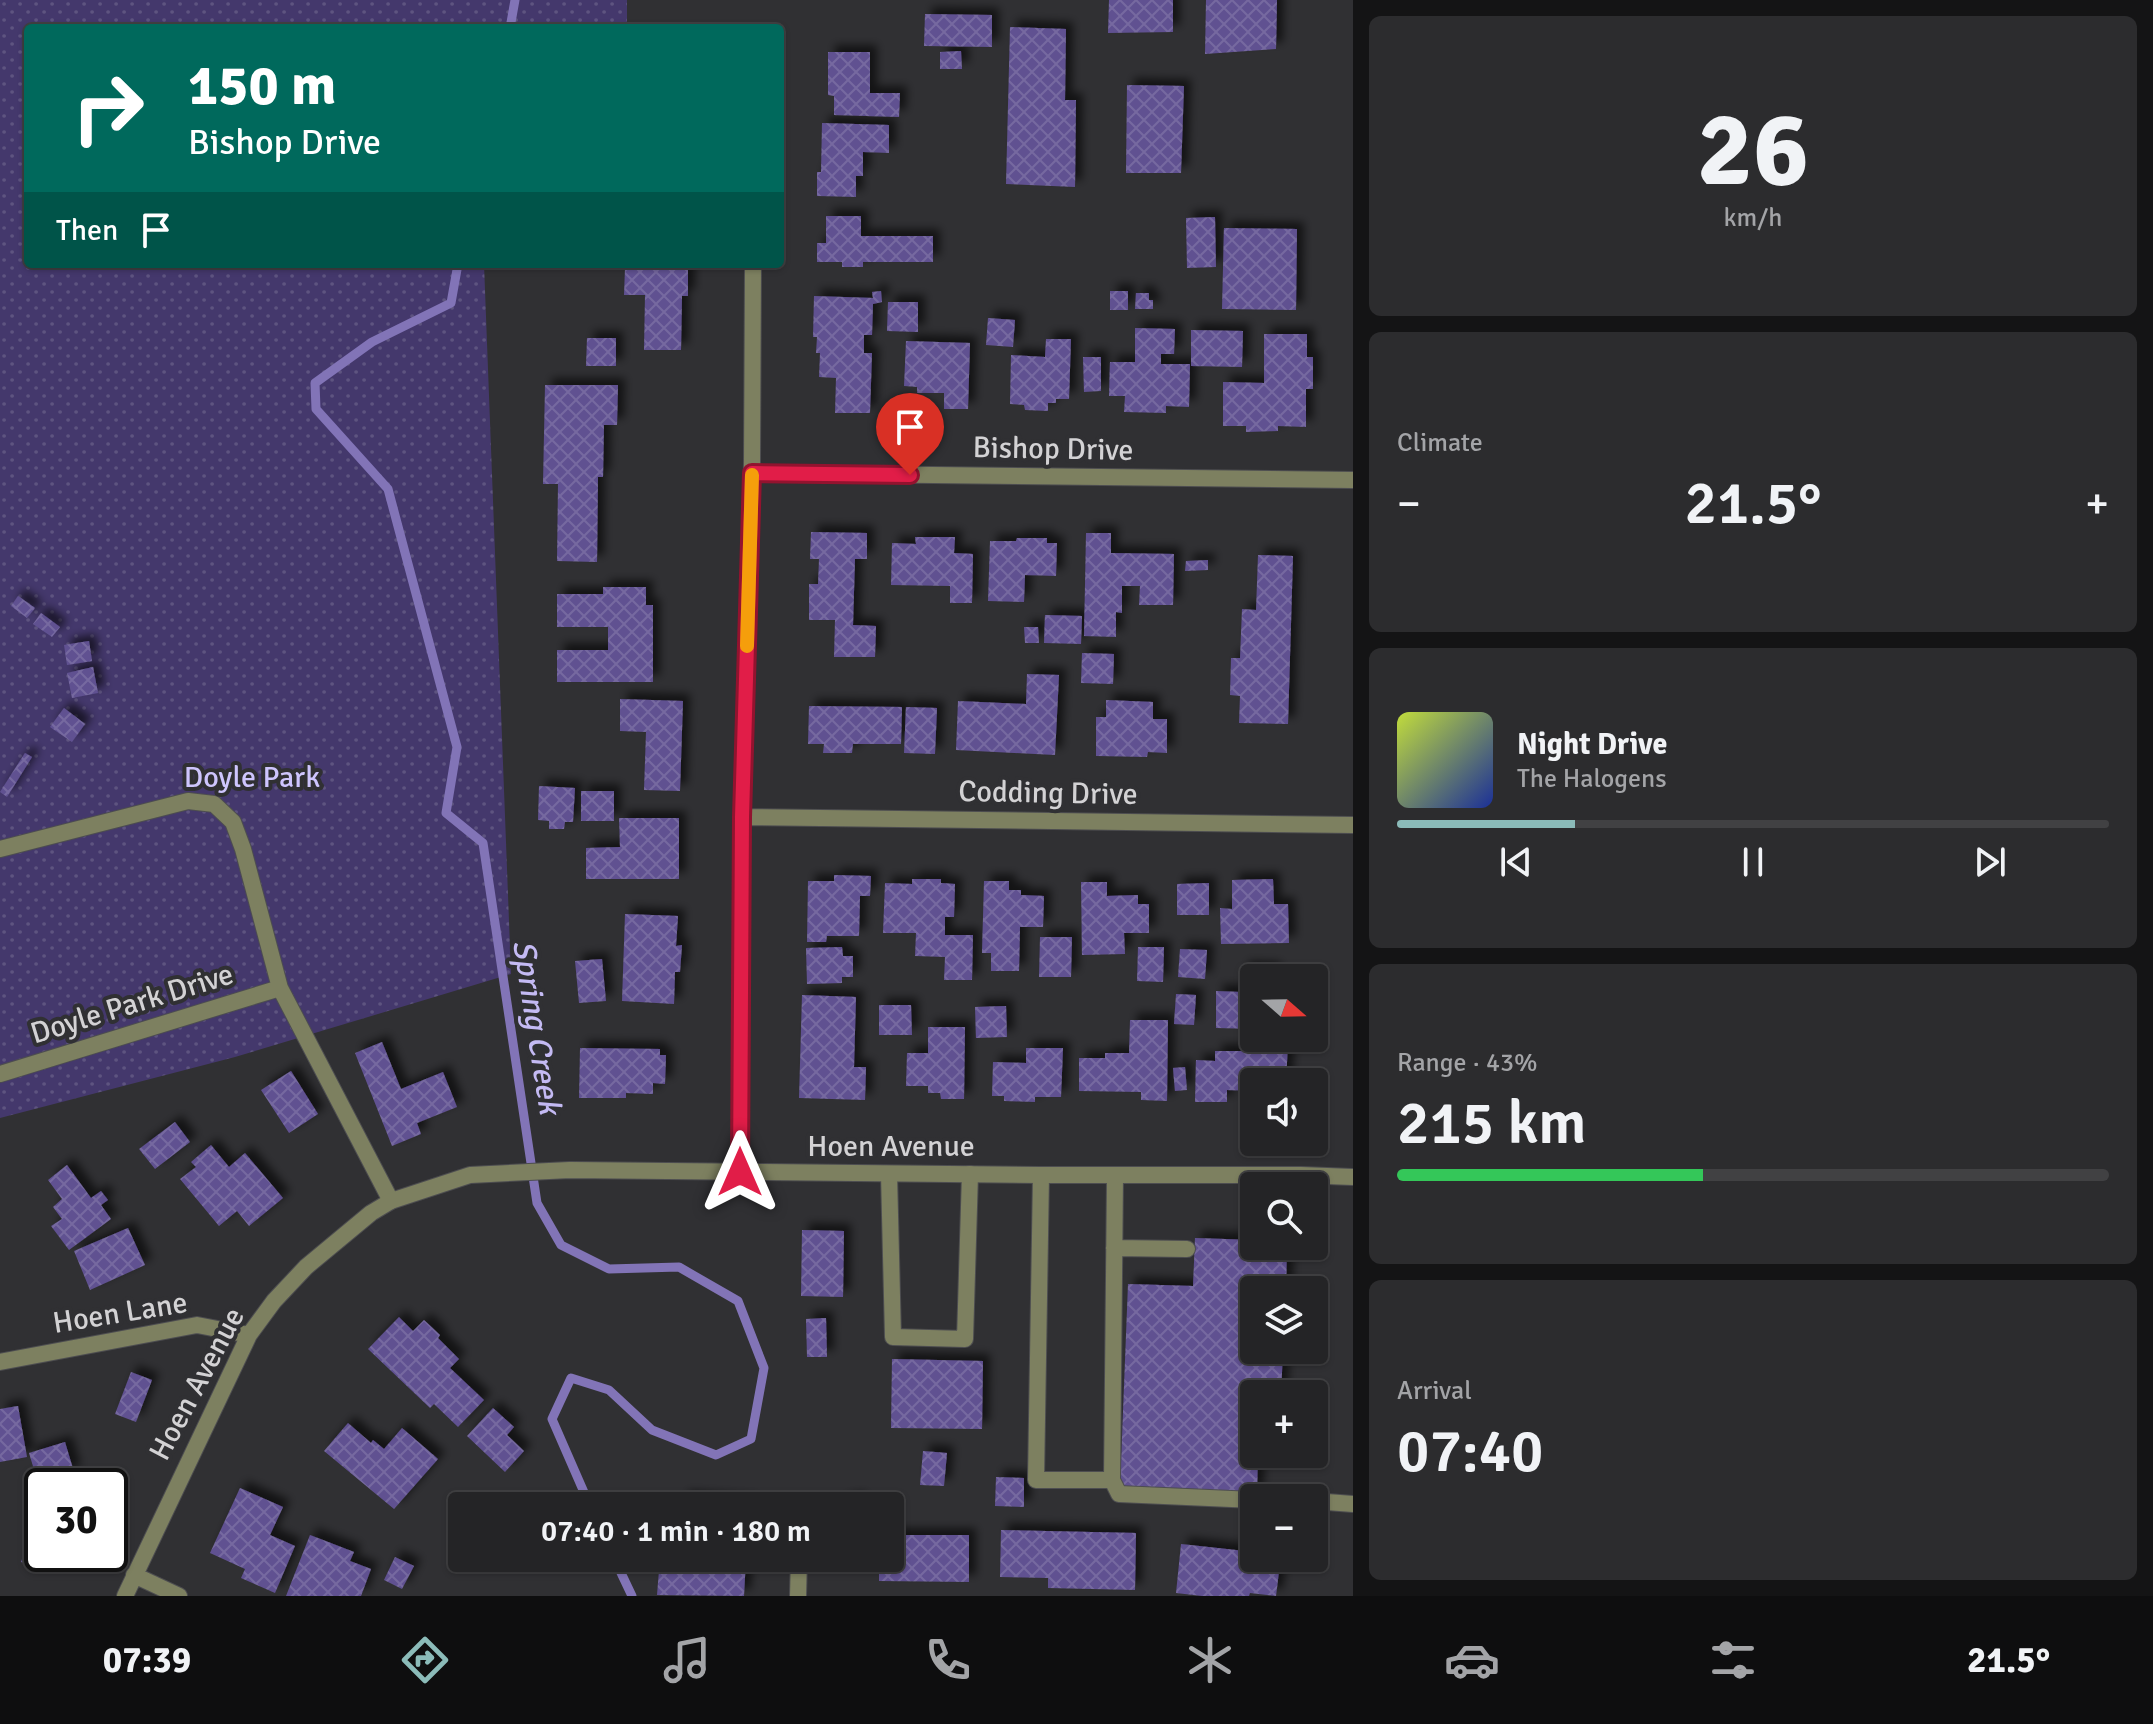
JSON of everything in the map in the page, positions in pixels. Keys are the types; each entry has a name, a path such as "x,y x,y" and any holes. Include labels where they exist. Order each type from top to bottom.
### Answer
{"street":[{"path":"740,1172 742,817 752,473 753,268"},
{"name":"Bishop Drive","path":"752,473 1353,480"},
{"name":"Doyle Park Drive","path":"0,849 188,801 214,804 233,822 243,849 280,988 391,1201"},
{"name":"Codding Drive","path":"742,817 1353,825"},
{"name":"Doyle Park Drive","path":"0,1074 280,988"},
{"name":"Hoen Avenue","path":"125,1596 249,1335 274,1301 306,1267 371,1213 391,1201 448,1181 497,1172 570,1170 1353,1177"},
{"path":"889,1174 893,1337 965,1339 970,1174"},
{"path":"1041,1175 1036,1480 1112,1480"},
{"path":"1115,1176 1112,1480 1119,1494 1240,1499"},
{"path":"1114,1248 1187,1249"},
{"name":"Hoen Lane","path":"0,1362 197,1325 249,1335"},
{"path":"1328,1502 1353,1504"},
{"path":"798,1596 799,1572"},
{"path":"134,1575 179,1596"}],"green space":[{"name":"Doyle Park","path":"0,0 627,0 627,24 24,24 24,268 484,268 511,974 235,1057 0,1118"}],"building":[{"path":"1109,0 1173,0 1173,32 1108,33"},
{"path":"1206,0 1277,0 1276,49 1205,54"},
{"path":"925,14 992,15 992,47 924,46"},
{"path":"1010,27 1066,29 1065,100 1076,100 1075,187 1006,184"},
{"path":"961,51 962,69 940,69 940,52"},
{"path":"828,52 870,52 870,93 900,93 899,117 834,115 834,96 828,95"},
{"path":"1127,85 1184,86 1181,173 1126,173"},
{"path":"822,123 889,125 889,153 863,152 863,176 856,176 856,197 817,196"},
{"path":"826,216 861,216 861,236 933,236 933,262 863,262 863,267 842,267 842,262 817,262 817,243 826,243"},
{"path":"1215,217 1216,267 1187,268 1186,218"},
{"path":"1224,228 1297,229 1296,310 1222,309"},
{"path":"625,268 688,268 688,296 682,296 681,350 644,350 645,295 624,295"},
{"path":"881,291 882,302 873,304 872,335 864,335 864,353 872,353 870,413 835,413 836,378 819,377 820,353 816,353 817,337 813,337 814,296 873,298 872,292"},
{"path":"1110,291 1128,291 1128,310 1110,310"},
{"path":"1136,293 1149,293 1153,309 1135,309"},
{"path":"888,302 918,302 918,332 887,331"},
{"path":"988,318 1015,320 1013,347 986,345"},
{"path":"1135,328 1175,329 1174,354 1161,354 1161,364 1190,364 1189,407 1166,406 1166,413 1124,412 1125,396 1109,396 1110,362 1135,362"},
{"path":"1191,330 1243,331 1242,367 1191,366"},
{"path":"1264,334 1307,334 1307,357 1313,357 1313,389 1306,389 1306,427 1278,426 1278,431 1246,432 1246,426 1223,426 1223,382 1264,383"},
{"path":"587,338 616,338 616,366 586,366"},
{"path":"1046,339 1071,339 1069,399 1056,399 1056,403 1048,403 1048,411 1025,410 1024,405 1010,404 1011,355 1045,357"},
{"path":"906,341 970,343 968,409 944,409 944,393 917,393 917,387 904,386"},
{"path":"1083,357 1101,357 1101,391 1084,392"},
{"path":"545,385 618,385 617,425 604,425 603,477 598,477 597,562 557,561 558,484 543,484"},
{"path":"811,532 867,533 867,559 855,559 853,625 876,626 875,657 834,657 835,620 809,620 809,584 818,584 819,559 810,559"},
{"path":"1086,533 1111,533 1111,553 1174,554 1173,605 1139,605 1140,586 1122,586 1122,613 1116,612 1116,637 1084,636"},
{"path":"915,537 955,537 954,553 973,554 972,603 950,603 950,586 891,585 892,543 916,544"},
{"path":"1017,538 1047,538 1047,543 1057,543 1056,576 1025,575 1024,602 988,601 990,541 1016,541"},
{"path":"1258,555 1293,556 1288,724 1239,723 1240,696 1230,695 1231,658 1240,658 1242,609 1256,610"},
{"path":"1208,560 1208,570 1185,571 1186,561"},
{"path":"603,587 646,587 646,605 653,605 653,682 557,682 557,650 608,650 608,627 557,627 557,594 603,594"},
{"path":"18,596 35,608 27,618 11,606"},
{"path":"41,613 60,627 52,637 33,624"},
{"path":"1045,615 1082,616 1081,644 1044,643"},
{"path":"1024,627 1038,627 1039,643 1025,643"},
{"path":"89,641 92,661 67,665 64,645"},
{"path":"1082,653 1114,654 1113,684 1081,683"},
{"path":"93,667 98,693 72,698 67,673"},
{"path":"1027,674 1059,675 1055,755 956,750 958,701 1026,704"},
{"path":"620,699 683,701 680,791 644,790 646,732 620,731"},
{"path":"1106,700 1153,702 1153,719 1167,719 1167,753 1148,752 1147,757 1096,756 1096,717 1106,717"},
{"path":"809,706 902,707 901,744 853,744 852,753 823,753 824,744 808,744"},
{"path":"906,707 937,708 935,754 904,753"},
{"path":"64,708 85,724 72,742 50,727"},
{"path":"25,753 32,757 7,797 0,792"},
{"path":"539,786 575,788 573,822 565,822 564,829 549,829 549,821 538,820"},
{"path":"581,791 614,791 614,821 581,821"},
{"path":"619,818 679,818 679,879 586,879 586,848 620,847"},
{"path":"834,875 871,876 870,896 860,896 859,936 827,936 826,942 807,942 808,881 834,881"},
{"path":"912,879 941,879 941,883 955,884 954,917 945,917 945,935 973,935 972,980 944,980 945,957 915,956 916,933 883,933 885,883 912,884"},
{"path":"1273,879 1274,904 1288,904 1289,943 1221,944 1220,908 1232,909 1232,880"},
{"path":"984,881 1009,881 1009,890 1021,890 1021,895 1044,896 1043,927 1020,927 1019,971 991,971 991,953 982,953"},
{"path":"1081,882 1107,882 1107,896 1138,895 1138,904 1149,904 1149,933 1124,933 1125,954 1082,955"},
{"path":"1209,883 1209,915 1177,915 1177,884"},
{"path":"625,914 678,916 676,946 682,945 680,972 675,972 674,1004 622,1001"},
{"path":"1040,937 1072,937 1071,977 1039,977"},
{"path":"842,947 843,956 853,956 853,977 842,977 842,983 807,984 806,948"},
{"path":"1138,947 1164,947 1163,982 1137,981"},
{"path":"1180,949 1207,950 1205,979 1178,977"},
{"path":"602,959 606,1001 579,1003 575,961"},
{"path":"1216,991 1240,992 1240,1029 1216,1028"},
{"path":"1176,994 1196,995 1194,1025 1174,1024"},
{"path":"802,995 856,997 854,1067 866,1067 865,1100 799,1098"},
{"path":"879,1005 911,1005 912,1035 879,1035"},
{"path":"1006,1006 1007,1037 976,1038 975,1007"},
{"path":"1130,1020 1168,1020 1167,1101 1141,1100 1141,1092 1079,1091 1079,1058 1105,1058 1105,1053 1129,1053"},
{"path":"928,1027 965,1027 964,1099 941,1099 940,1093 928,1093 928,1086 906,1086 907,1053 928,1053"},
{"path":"382,1042 401,1089 443,1072 457,1107 417,1123 421,1134 392,1146 355,1053"},
{"path":"580,1048 660,1049 660,1055 666,1055 665,1084 653,1083 653,1094 626,1093 626,1098 579,1098"},
{"path":"1026,1048 1063,1048 1061,1097 1035,1097 1035,1102 1004,1101 1004,1096 992,1096 993,1062 1026,1063"},
{"path":"1215,1051 1288,1052 1287,1068 1240,1068 1240,1090 1227,1090 1227,1102 1195,1102 1196,1060 1215,1061"},
{"path":"1185,1067 1187,1090 1175,1091 1173,1068"},
{"path":"291,1071 318,1114 289,1133 261,1090"},
{"path":"175,1122 190,1142 155,1169 139,1149"},
{"path":"211,1145 229,1167 245,1153 283,1198 249,1226 237,1211 219,1226 180,1179 196,1167 191,1162"},
{"path":"67,1165 91,1198 101,1191 108,1200 101,1205 111,1219 69,1250 51,1226 62,1219 53,1207 62,1199 48,1180"},
{"path":"128,1228 145,1265 90,1290 74,1251"},
{"path":"802,1230 844,1231 843,1297 801,1296"},
{"path":"1195,1238 1240,1240 1240,1260 1287,1260 1286,1276 1240,1276 1240,1364 1282,1364 1282,1380 1240,1380 1240,1468 1258,1468 1257,1484 1240,1484 1240,1492 1120,1488 1128,1284 1193,1286"},
{"path":"399,1317 413,1331 424,1320 440,1335 438,1338 459,1359 450,1368 484,1400 458,1427 434,1404 430,1408 368,1349"},
{"path":"826,1318 827,1357 807,1357 806,1319"},
{"path":"892,1359 983,1361 982,1429 891,1428"},
{"path":"131,1372 152,1380 136,1422 115,1414"},
{"path":"18,1406 27,1457 0,1462 0,1409"},
{"path":"493,1408 514,1427 507,1435 524,1451 505,1472 467,1436"},
{"path":"348,1423 371,1443 373,1440 384,1449 402,1428 438,1459 394,1509 324,1451"},
{"path":"65,1442 73,1468 34,1468 29,1453"},
{"path":"923,1451 947,1453 944,1486 920,1485"},
{"path":"996,1477 1024,1478 1024,1507 995,1506"},
{"path":"240,1488 283,1507 270,1535 295,1546 275,1593 241,1578 245,1569 210,1553"},
{"path":"1001,1530 1136,1533 1135,1590 1048,1588 1048,1578 1000,1577"},
{"path":"310,1535 354,1552 350,1561 371,1569 361,1596 286,1596"},
{"path":"904,1535 969,1535 969,1582 879,1581 879,1572 904,1572"},
{"path":"1181,1544 1240,1550 1240,1572 1279,1572 1276,1596 1176,1593"},
{"path":"395,1557 414,1566 402,1589 384,1580"},
{"path":"659,1572 745,1572 744,1596 657,1595"}],"waterway":[{"name":"Spring Creek","path":"511,24 515,0"},
{"name":"Spring Creek","path":"457,268 451,303 372,342 315,383 316,409 388,489 457,747 446,813 483,843 537,1203 561,1245 609,1269 679,1267 738,1301 764,1368 751,1439 716,1455 652,1430 609,1390 571,1378 552,1419 584,1492"},
{"name":"Spring Creek","path":"621,1572 632,1596"}],"slow traffic":[{"path":"747,646 752,475"}],"route":[{"path":"740,1172 742,817 752,473 910,475"}]}
